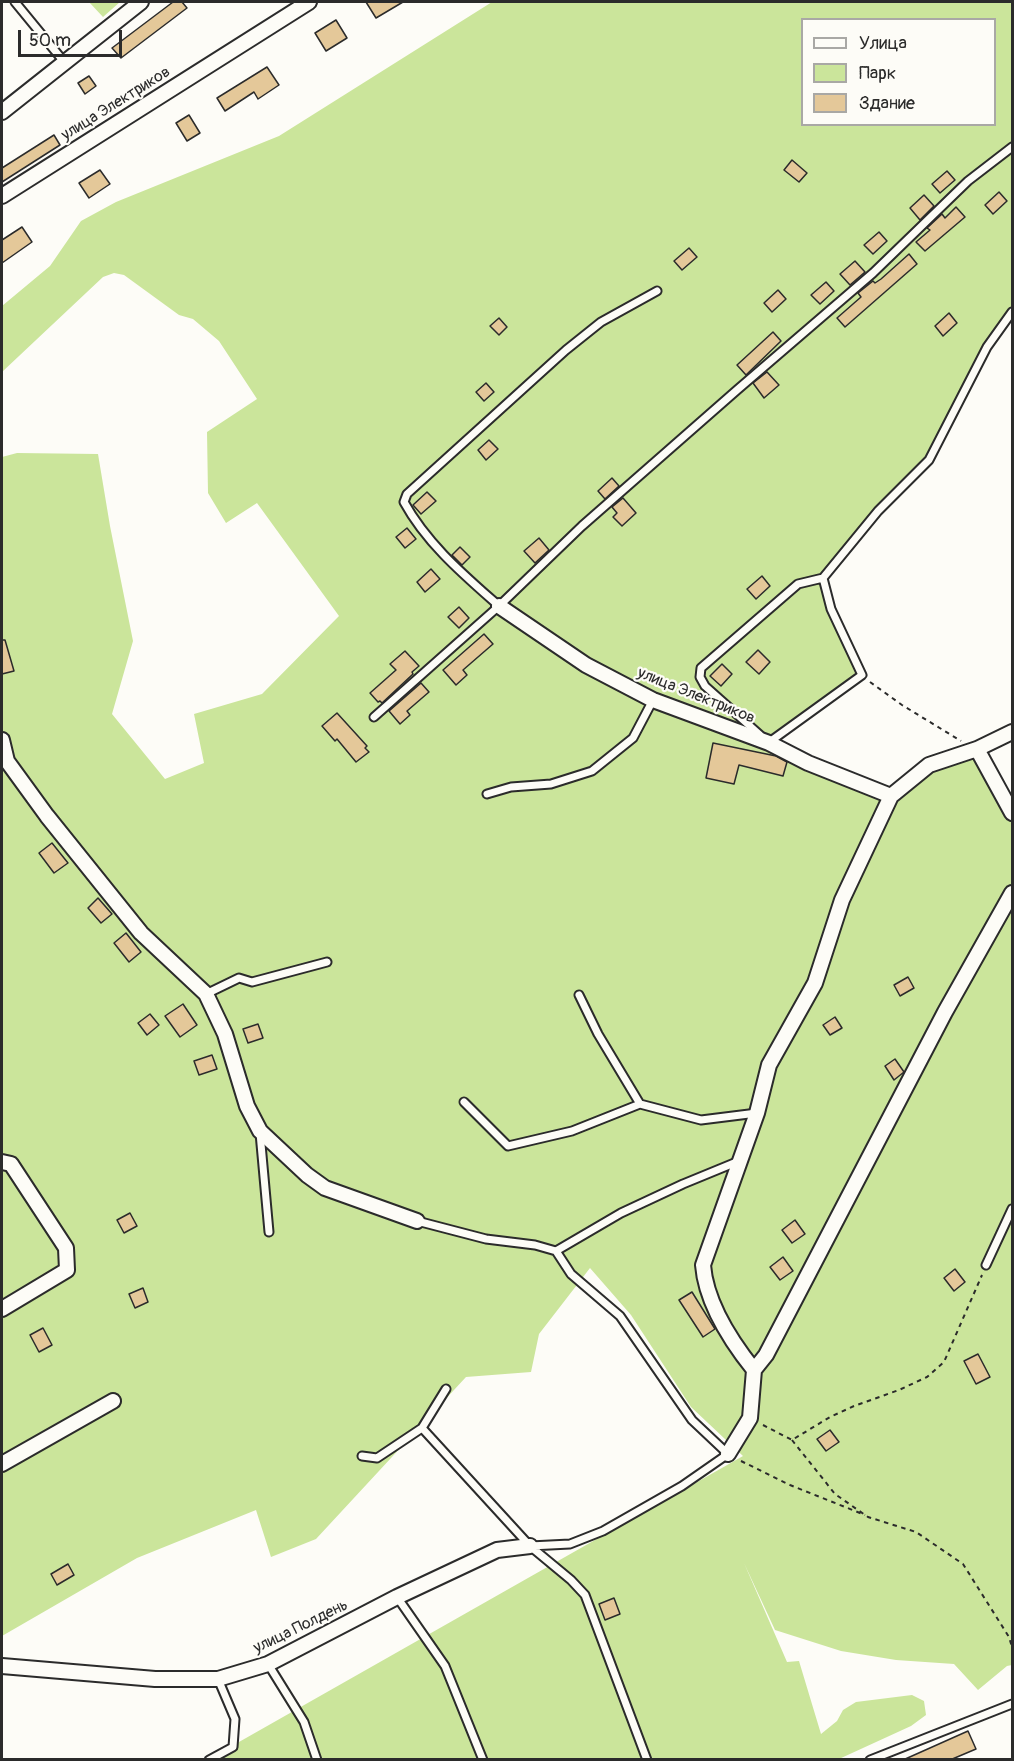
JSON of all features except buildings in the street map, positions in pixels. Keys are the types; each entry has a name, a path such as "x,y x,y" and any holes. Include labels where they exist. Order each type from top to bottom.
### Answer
{"street":[{"path":"2,112 141,2"},
{"name":"улица Электриков","path":"2,196 309,2"},
{"name":"улица Электриков","path":"499,606 586,665 653,700 769,743 808,763 891,796"},
{"path":"754,1370 737,1349 709,1296 703,1265 757,1113 769,1065 815,983 842,900 891,796 929,765 977,749 1012,732"},
{"path":"2,740 4,762 47,816 141,933 206,994 225,1034 247,1106 260,1131 307,1175 325,1188 417,1221"},
{"path":"977,749 1012,813"},
{"path":"728,1454 750,1418 754,1370 766,1355 945,1012 1012,893"},
{"path":"2,1162 11,1164 66,1248 67,1270 2,1309"},
{"path":"2,1464 114,1401"},
{"name":"улица Полдень","path":"2,1666 155,1679 218,1679 268,1664 397,1597 497,1550 530,1546"}],"lane":[{"path":"15,2 65,63"},
{"path":"374,717 499,606 582,526 873,273 968,181 1012,147"},
{"path":"499,606 448,560 413,519 404,502 407,494 566,350 601,322 657,291"},
{"path":"823,578 831,609 862,675 769,743 705,686 700,677 701,668 798,584 823,578 878,511 929,460 987,347 1012,312"},
{"path":"487,794 511,787 551,784 592,771 633,738 653,700"},
{"path":"206,994 239,978 252,982 327,962"},
{"path":"579,995 598,1034 640,1104"},
{"path":"464,1102 508,1146 572,1131 640,1104 701,1120 757,1113"},
{"path":"260,1131 269,1232"},
{"path":"556,1251 621,1213 740,1161"},
{"path":"986,1265 1012,1209"},
{"path":"417,1221 486,1239 535,1245 556,1251 570,1274 620,1316 692,1420 728,1454 682,1486 603,1531 570,1544 530,1546"},
{"path":"362,1456 377,1458 422,1428 446,1389"},
{"path":"422,1428 530,1546 571,1580 585,1595 647,1760"},
{"path":"397,1597 445,1666 483,1760"},
{"path":"268,1664 304,1722 317,1760"},
{"path":"209,1760 233,1747 234,1719 218,1679"},
{"path":"870,1760 1012,1704"}],"path":[{"path":"862,675 902,705 977,749"},
{"path":"792,1440 830,1417 927,1377 944,1362 986,1265"},
{"path":"750,1418 792,1440 835,1494 868,1517"},
{"path":"728,1454 790,1485 868,1517 916,1532 963,1564 1009,1637 1012,1647"}],"green space":[{"path":"89,2 120,2 103,17"},
{"path":"492,2 1012,2 1012,312 987,347 929,460 878,511 823,577 831,609 862,675 770,743 819,759 891,796 929,765 977,749 1012,813 1012,1665 1007,1666 978,1690 954,1664 896,1660 841,1651 775,1630 744,1563 787,1662 799,1661 821,1734 837,1721 843,1710 856,1702 912,1695 924,1701 926,1715 911,1726 839,1759 209,1759 743,1456 691,1407 631,1315 590,1268 539,1334 531,1372 466,1377 316,1539 271,1557 256,1510 137,1558 2,1636 2,457 17,453 98,454 133,641 112,714 165,779 204,763 194,714 262,694 339,616 257,503 226,523 208,493 207,432 257,399 219,341 193,319 179,315 124,275 114,273 103,277 2,372 2,306 50,266 81,221 116,202 279,136"}]}
